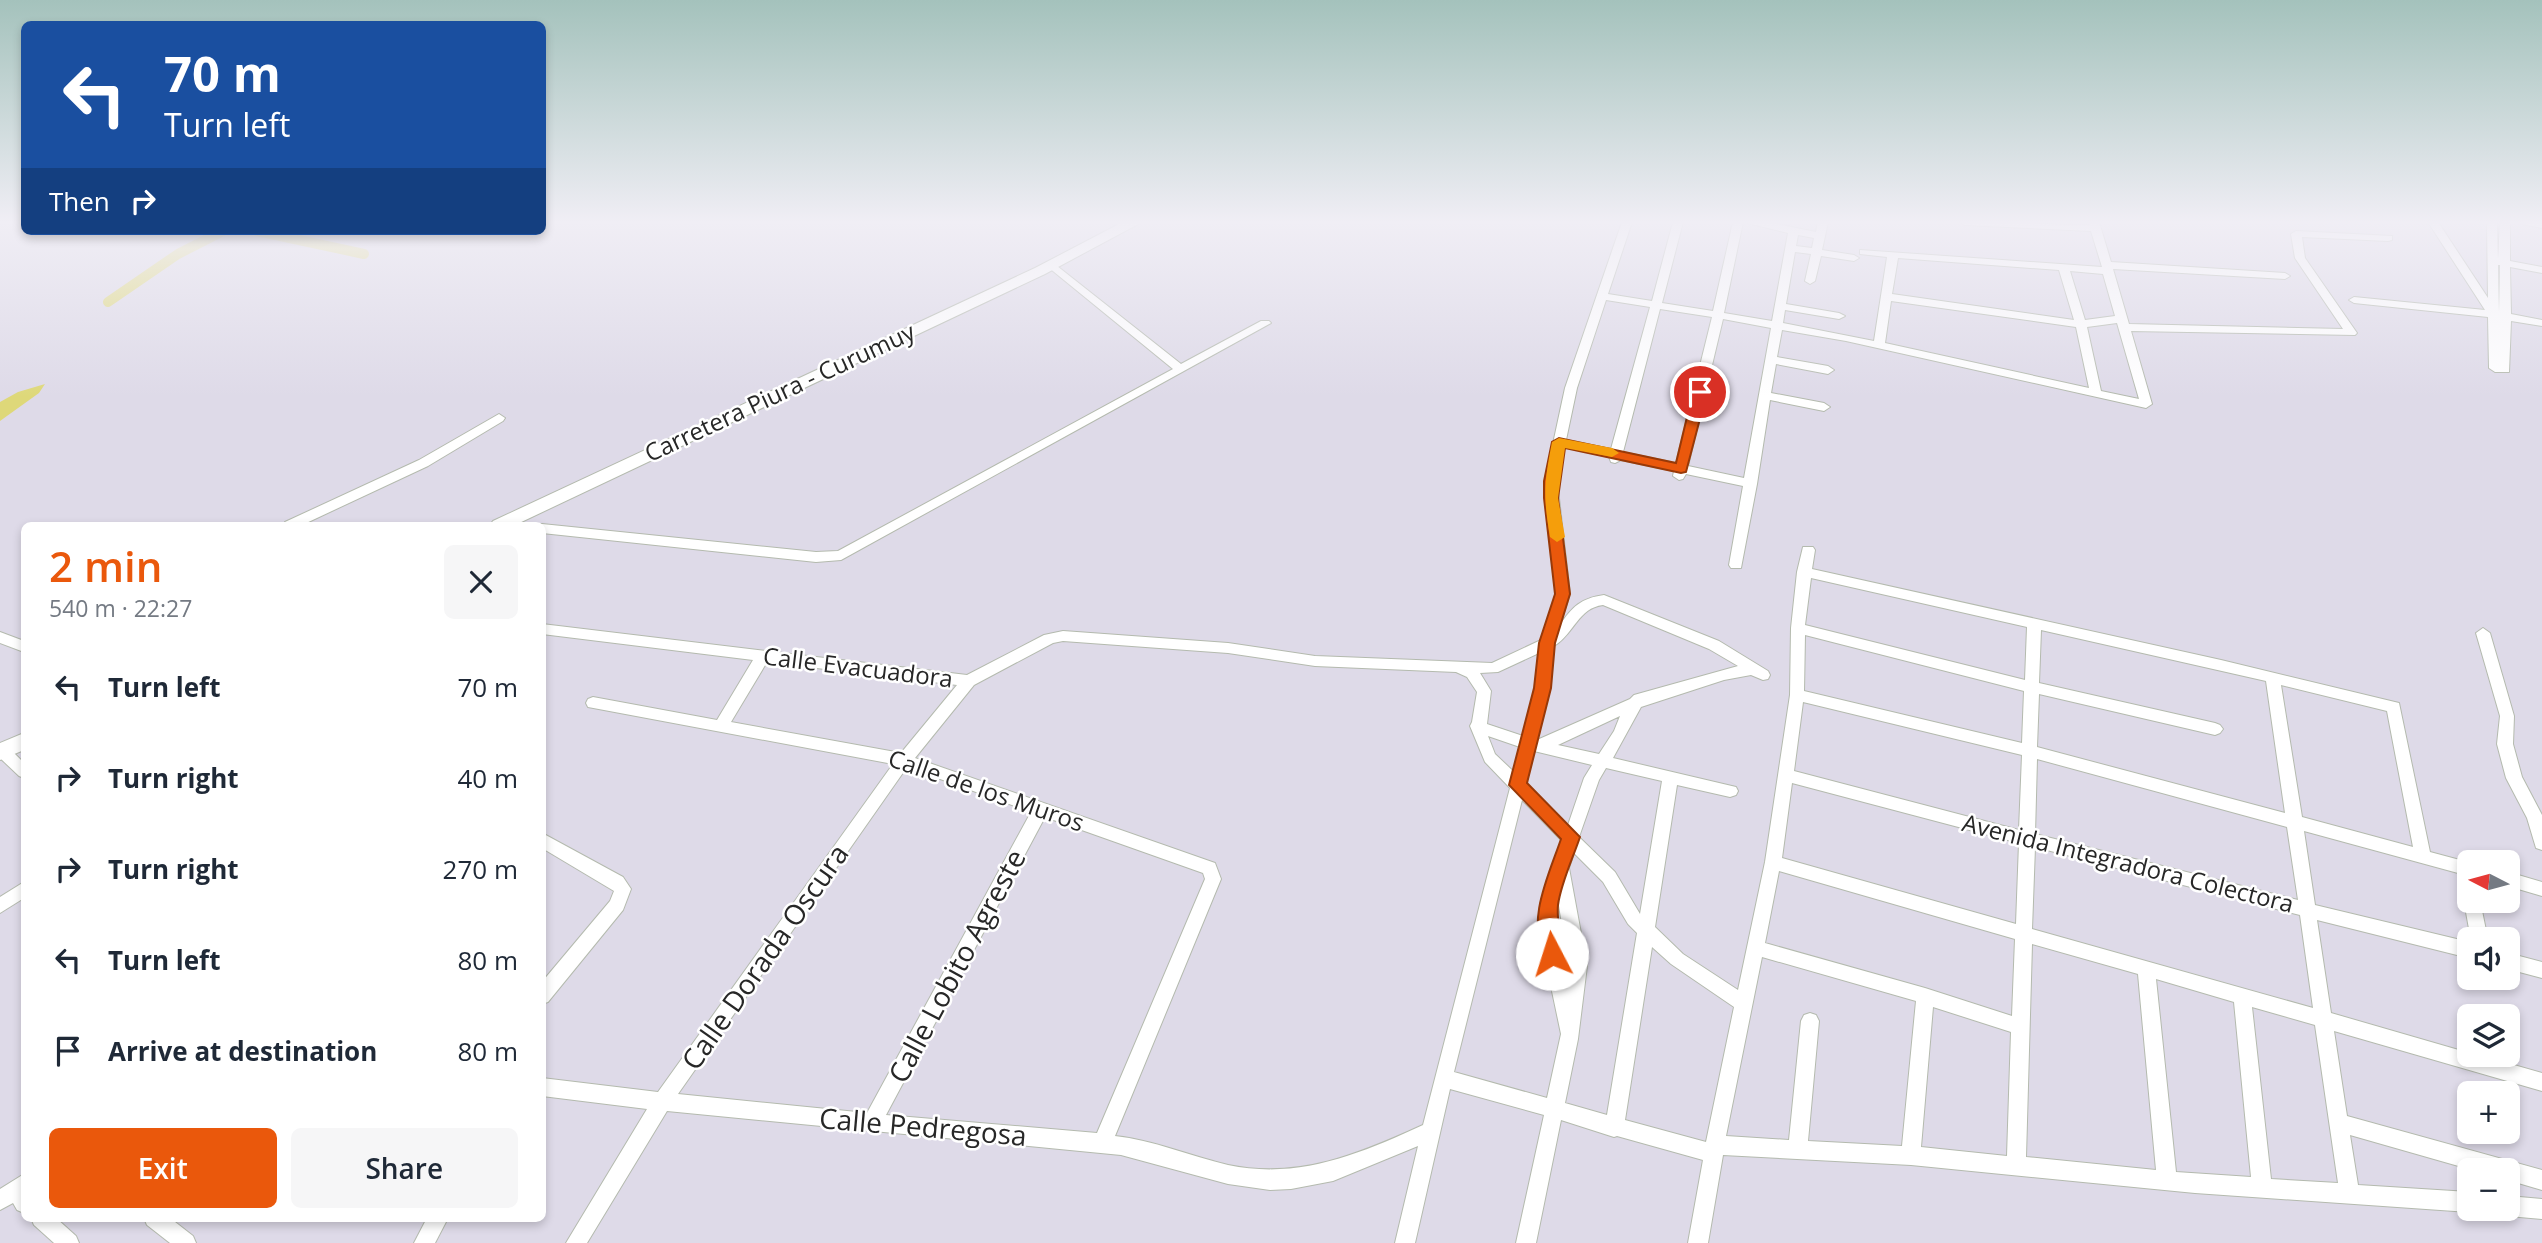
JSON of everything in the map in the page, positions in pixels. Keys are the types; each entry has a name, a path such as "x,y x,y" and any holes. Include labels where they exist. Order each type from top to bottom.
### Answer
{"main road":[{"name":"Carretera Piura - Curumuy","path":"532,519 1021,280"},
{"path":"2,751 21,742"}],"street":[{"path":"1070,280 1180,369"},
{"path":"1405,1243 1443,1078 1518,785 1532,748 1543,688 1547,643 1563,594 1551,481 1571,388 1607,280"},
{"path":"1616,456 1663,280"},
{"path":"1680,472 1726,280"},
{"path":"1735,565 1785,280"},
{"path":"1879,345 1889,280"},
{"path":"2067,280 2081,324 2096,393"},
{"path":"1602,296 1879,345 2146,404 2110,280"},
{"path":"1887,297 2081,324 2115,322 2351,333 2315,280"},
{"path":"2474,280 2499,315"},
{"path":"2496,280 2499,315"},
{"path":"2499,315 2504,280"},
{"path":"2354,300 2499,315 2542,323"},
{"path":"1781,306 1839,316"},
{"path":"546,528 816,557 841,555 1265,323"},
{"path":"1772,360 1828,370"},
{"path":"1766,396 1824,407"},
{"path":"297,522 430,461 499,418"},
{"path":"1559,442 1680,472 1751,484"},
{"path":"1699,1243 1743,1003 1757,948 1787,775 1797,695 1798,628 1808,550"},
{"path":"1804,572 2394,707 2423,856"},
{"name":"Calle Evacuadora","path":"546,630 969,681 1049,639 1063,636 1202,645 1315,661 1493,668 1505,666 1531,649 1558,638 1576,610 1592,600 1605,600 1679,628 1714,645 1757,672 1713,676 1639,699"},
{"path":"2016,1164 2026,934 2034,623"},
{"path":"1798,628 2032,687 2215,729"},
{"path":"2483,633 2507,716 2505,744 2514,778 2535,817 2542,843"},
{"path":"0,637 21,645"},
{"path":"722,725 762,657"},
{"path":"1457,665 1472,673 1484,691 1478,726 1482,745 1490,758 1609,877 1634,919 1677,959 1743,1003"},
{"path":"2273,678 2349,1192"},
{"name":"Calle Dorada Oscura","path":"576,1243 662,1102 904,760 969,681"},
{"path":"1797,695 2030,751 2457,865"},
{"path":"1532,748 1639,699"},
{"path":"1526,1243 1569,1039 1578,966 1560,866 1592,778 1621,733 1630,710 1639,699"},
{"name":"Calle de los Muros","path":"593,704 722,725 904,760 1209,868 1213,878 1102,1143"},
{"path":"1478,726 1532,748 1603,761 1730,791"},
{"path":"2,751 21,769"},
{"name":"Avenida Integradora Colectora","path":"1787,775 2027,839 2457,947"},
{"path":"1614,1128 1671,776"},
{"name":"Calle Lobito Agreste","path":"872,1123 1041,809"},
{"path":"546,842 623,889 617,905 546,991"},
{"path":"1773,862 2542,1082"},
{"path":"2520,883 2542,889"},
{"path":"0,906 21,891"},
{"path":"1757,948 1925,996 2021,1027"},
{"path":"2520,964 2542,970"},
{"path":"2146,968 2167,1180"},
{"path":"2242,995 2262,1187"},
{"path":"1911,1156 1925,996"},
{"path":"1798,1149 1810,1021"},
{"path":"1443,1078 1614,1128 1715,1150 1798,1149 1911,1156 2167,1180 2457,1201"},
{"name":"Calle Pedregosa","path":"546,1088 872,1123 1102,1143 1269,1180 1312,1178 1383,1153 1430,1131"},
{"path":"2340,1124 2542,1180"},
{"path":"0,1200 21,1196"},
{"path":"2520,1207 2542,1209"},
{"path":"45,1222 69,1243"},
{"path":"159,1222 186,1243"},
{"path":"424,1243 436,1222"}],"shaded area":[{"path":"45,384 39,393 0,421 0,402 18,392"}],"waterway":[{"path":"108,302 140,280"}],"slow traffic":[{"path":"1557,537 1551,481 1559,442 1612,453"}],"route":[{"path":"1552,954 1548,933 1548,904 1571,837 1518,785 1543,688 1547,643 1563,594 1551,498 1551,481 1559,442 1681,468 1700,392"}]}
